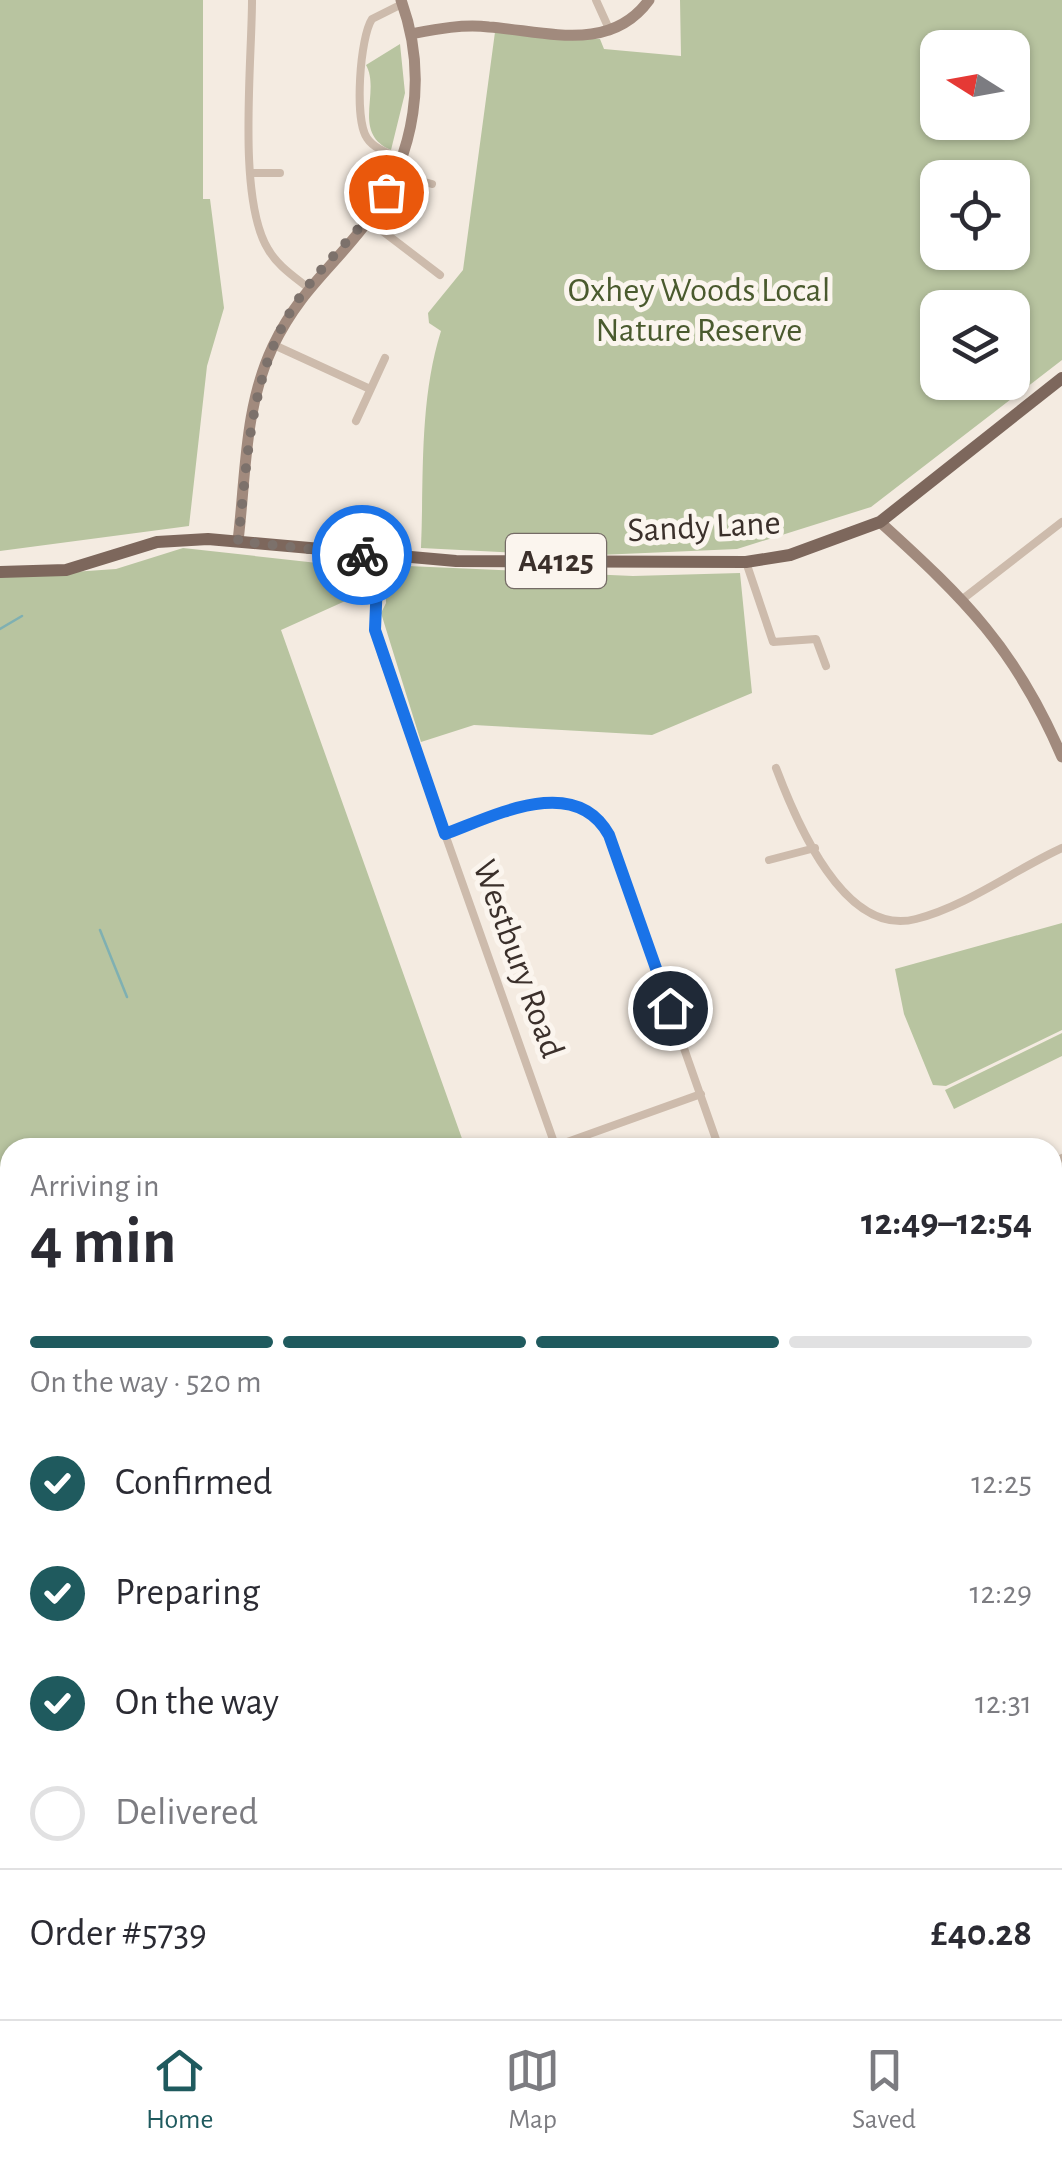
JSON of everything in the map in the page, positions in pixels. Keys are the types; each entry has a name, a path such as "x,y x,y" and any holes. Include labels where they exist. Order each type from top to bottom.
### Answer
{"main road":[{"name":"Sandy Lane","path":"0,572 66,570 157,542 238,541 378,557 746,562 790,555 880,522 1062,378"}],"street":[{"path":"252,0 253,211 266,246 278,264 307,287"},
{"path":"596,0 610,31"},
{"path":"411,34 463,26 558,35 610,31 628,22 649,0"},
{"path":"238,541 249,426 274,346 307,287 368,220 402,159 416,102 411,34 401,2 372,18 362,46 364,132 378,148 402,159"},
{"path":"251,173 280,174"},
{"path":"395,174 432,184"},
{"path":"368,220 440,275"},
{"path":"274,346 370,389"},
{"path":"356,421 384,358"},
{"path":"880,522 964,598 1004,645 1058,737 1062,756"},
{"path":"964,598 1062,522"},
{"name":"Westbury Road","path":"378,557 375,630 553,1138"},
{"path":"746,562 773,642 816,638 826,666"},
{"path":"776,768 815,848 846,898 891,921 938,911 1062,848"},
{"path":"445,834 537,803 567,804 595,815 609,835 716,1138"},
{"path":"769,860 815,848"},
{"path":"581,1138 701,1094"}],"green space":[{"path":"0,0 203,0 203,199 210,199 224,308 207,366 189,526 0,551"},
{"name":"Oxhey Woods Local Nature Reserve","path":"680,0 1062,0 1062,360 1030,385 1030,290 920,290 920,400 1010,400 871,507 737,549 576,556 421,548 426,411 441,331 429,323 428,313 463,270 495,32 600,39 604,49 681,56"},
{"path":"400,44 405,93 391,150 379,143 369,123 371,87 366,65"},
{"path":"183,548 363,568 363,593 281,630 462,1138 0,1138 0,577 116,569"},
{"path":"385,565 633,576 740,573 752,693 652,735 474,725 421,742 381,613 386,603"},
{"path":"1062,923 1062,1030 946,1086 933,1085 904,1014 895,969"},
{"path":"1062,1033 1062,1056 954,1109 945,1090"}],"waterway":[{"path":"0,629 22,616"},
{"path":"100,930 127,997"}],"way so far":[{"path":"362,555 238,541 249,426 266,362 307,287 368,220 386,192"}],"route":[{"path":"362,555 378,557 375,630 445,834 537,803 567,804 590,811 609,835 670,1008"}]}
